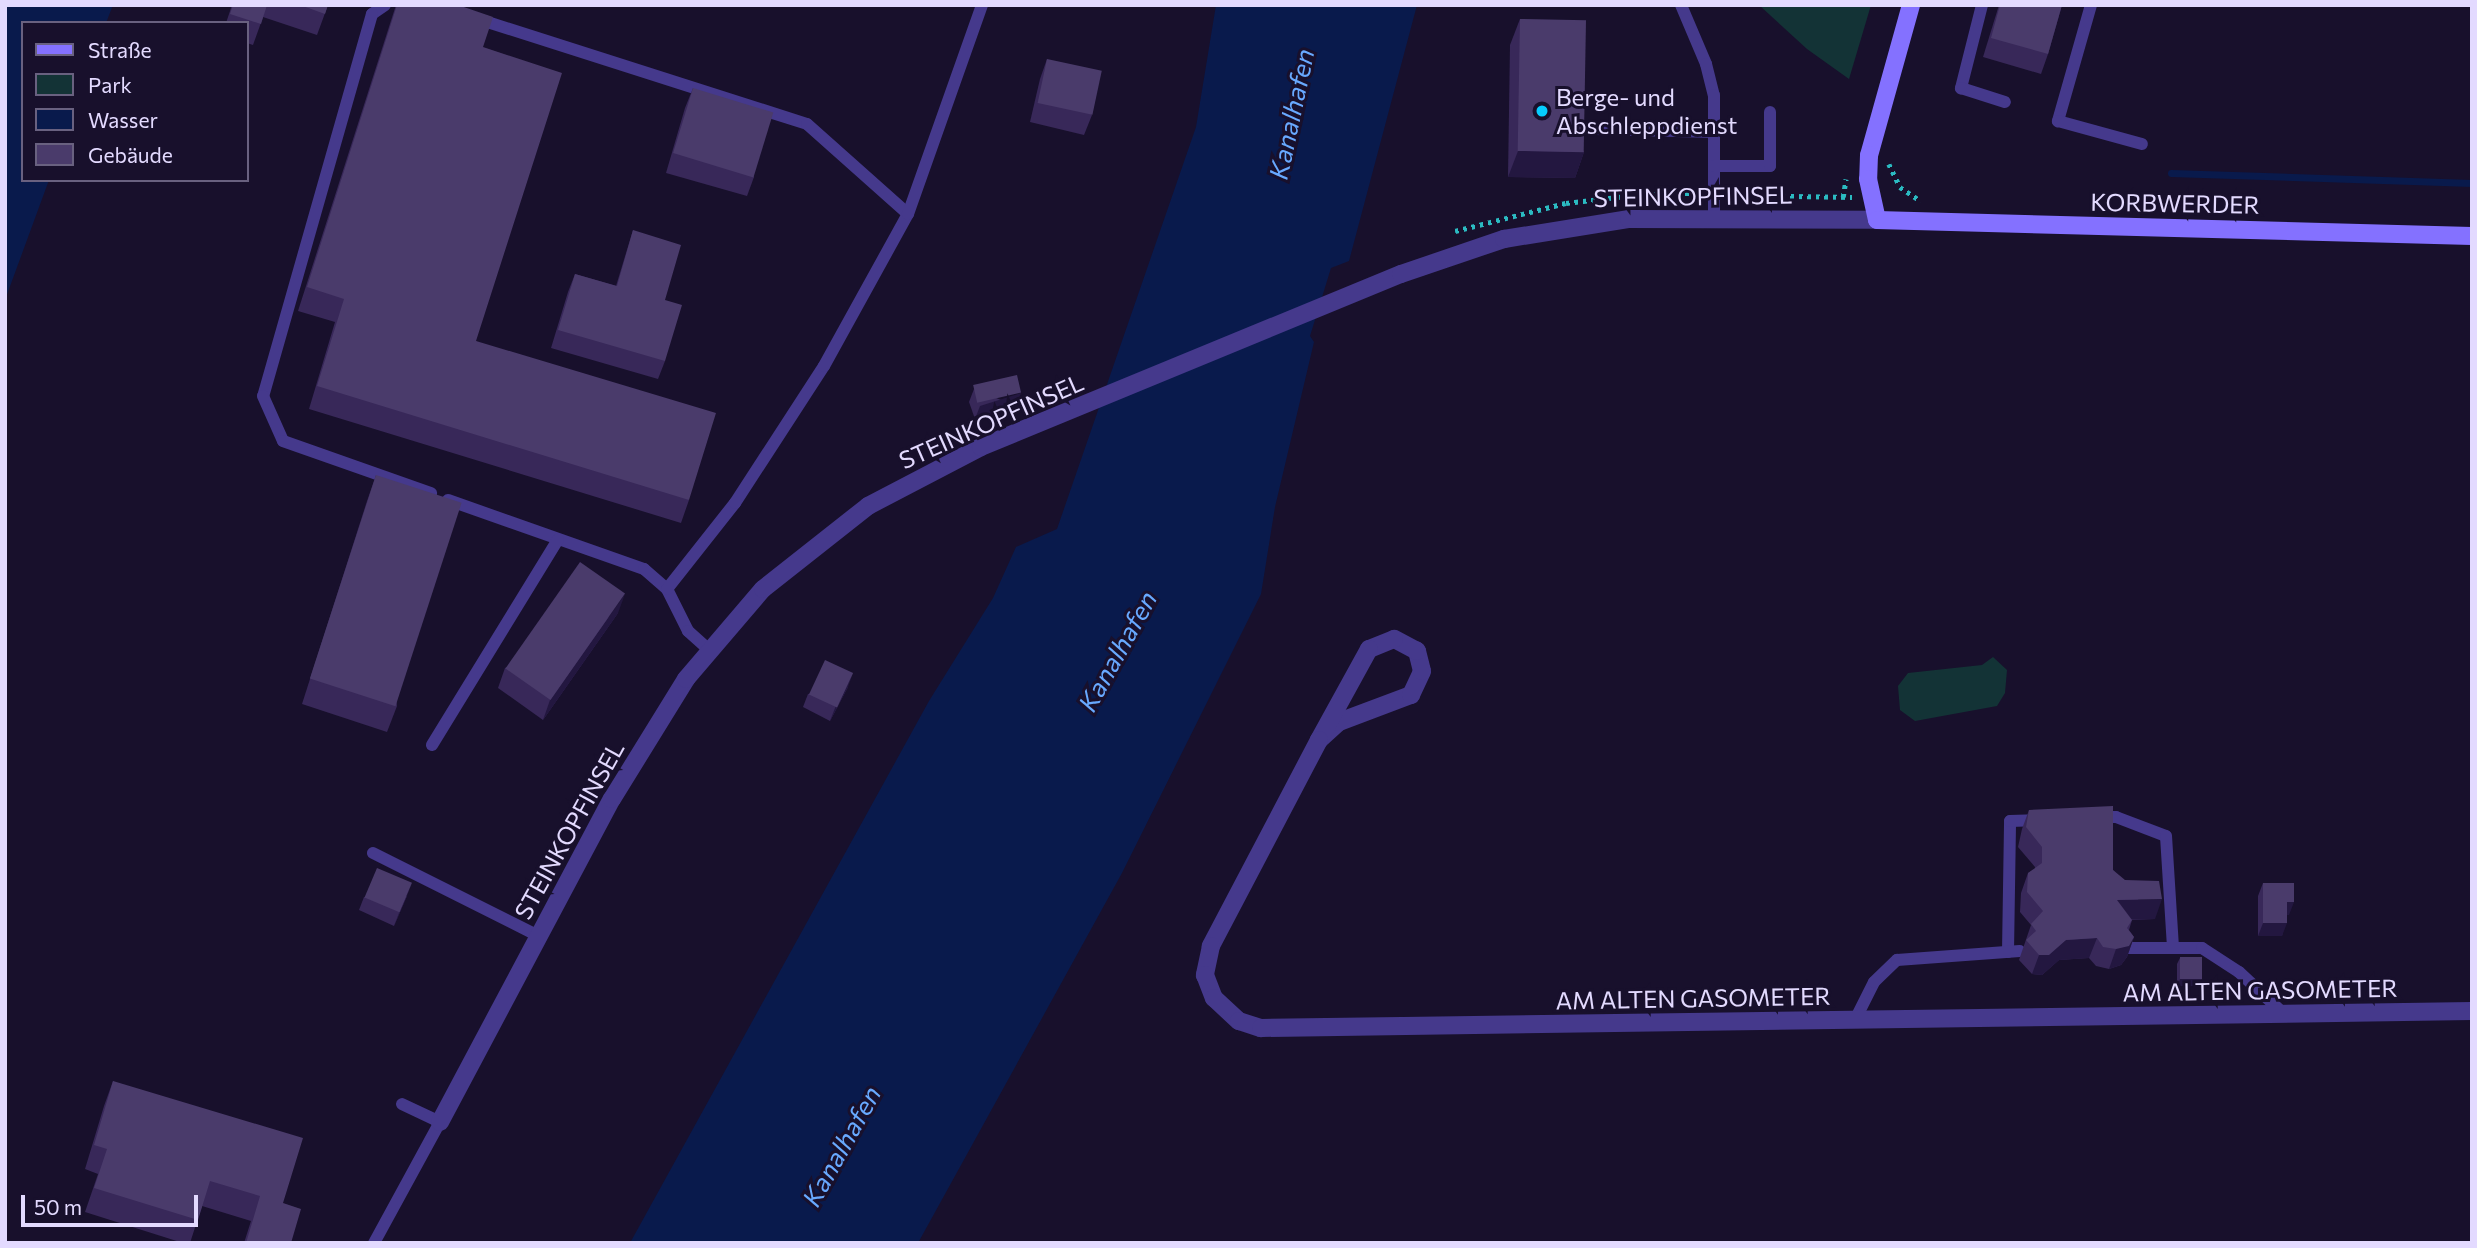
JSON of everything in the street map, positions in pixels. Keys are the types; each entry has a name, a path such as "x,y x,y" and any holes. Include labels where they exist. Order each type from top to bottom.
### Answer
{"main road":[{"path":"1877,220 1868,179 1869,155 1911,5"},
{"name":"KORBWERDER","path":"1877,220 2472,236"}],"street":[{"name":"STEINKOPFINSEL","path":"440,1122 638,754 708,649 783,571 868,506 932,470 1401,274 1478,246 1553,228 1629,219 1877,220"},
{"name":"AM ALTEN GASOMETER","path":"1319,740 1339,722 1411,695 1422,671 1417,651 1394,639 1369,649 1319,740 1207,956 1206,985 1239,1021 1272,1030 2472,1011"}],"lane":[{"path":"385,5 372,14 262,396 283,440 644,569 667,589 688,631 708,649"},
{"path":"667,589 735,503 824,366 908,214 982,5"},
{"path":"1681,5 1706,64 1715,132 1714,218"},
{"path":"1982,5 1961,88 2005,102"},
{"path":"2091,5 2058,121 2142,144"},
{"path":"461,14 807,124 908,214"},
{"path":"1714,166 1770,166 1770,112"},
{"path":"1596,129 1715,132"},
{"path":"432,745 558,539"},
{"path":"2077,818 2116,817 2166,836 2173,947"},
{"path":"1855,1020 1874,982 1897,960 2014,952 2010,821 2050,819"},
{"path":"373,853 539,936"},
{"path":"2128,948 2173,947 2206,950 2239,972 2284,1014"},
{"path":"402,1104 440,1122"},
{"name":"STEINKOPFINSEL","path":"374,1243 440,1122"}],"path":[{"path":"1888,161 1900,187 1922,202"}],"green space":[{"path":"1759,5 1871,5 1849,79 1807,49"},
{"path":"1993,657 2007,670 2005,693 1997,706 1915,721 1900,710 1898,686 1908,673 1982,665"}],"water":[{"path":"5,5 113,5 107,21 21,21 21,182 48,182 5,300"},
{"name":"Kanalhafen","path":"1216,5 1417,5 1349,261 1331,268 1310,336 1314,342 1275,507 1261,594 1122,873 918,1243 630,1243 929,701 993,598 1016,547 1057,529 1196,127"}],"building":[{"path":"233,5 267,5 261,24 230,14"},
{"path":"300,5 328,5 325,14"},
{"path":"397,5 458,5 493,17 483,47 562,73 476,341 716,413 689,500 317,386 344,299 307,287"},
{"path":"2000,5 2062,5 2048,54 1991,38"},
{"name":"Berge- und Abschleppdienst","path":"1520,19 1586,20 1584,152 1518,151"},
{"path":"1047,59 1102,71 1092,115 1038,103"},
{"path":"693,88 773,113 753,178 673,153"},
{"path":"633,230 681,245 665,300 682,305 665,361 558,330 575,274 617,286"},
{"path":"1017,375 1021,393 977,403 973,385"},
{"path":"376,475 462,503 395,706 310,679"},
{"path":"580,562 625,594 550,700 505,668"},
{"path":"825,660 853,673 837,708 809,694"},
{"path":"2113,806 2113,870 2125,880 2159,881 2162,899 2117,900 2132,920 2127,928 2134,937 2129,946 2116,949 2103,947 2097,938 2066,940 2049,955 2039,955 2026,940 2036,931 2031,924 2043,911 2027,892 2028,873 2042,863 2042,847 2026,827 2029,810"},
{"path":"377,868 412,883 399,912 364,897"},
{"path":"2263,883 2294,883 2294,902 2287,902 2287,923 2263,923"},
{"path":"2180,957 2202,957 2202,979 2180,979"},
{"path":"113,1081 303,1138 283,1203 301,1209 291,1243 246,1243 260,1196 210,1181 198,1220 94,1188 107,1149 94,1145"}],"waterway":[{"path":"2171,173 2472,183"}],"place":[{"name":"Berge- und Abschleppdienst","path":"1542,111"}]}
